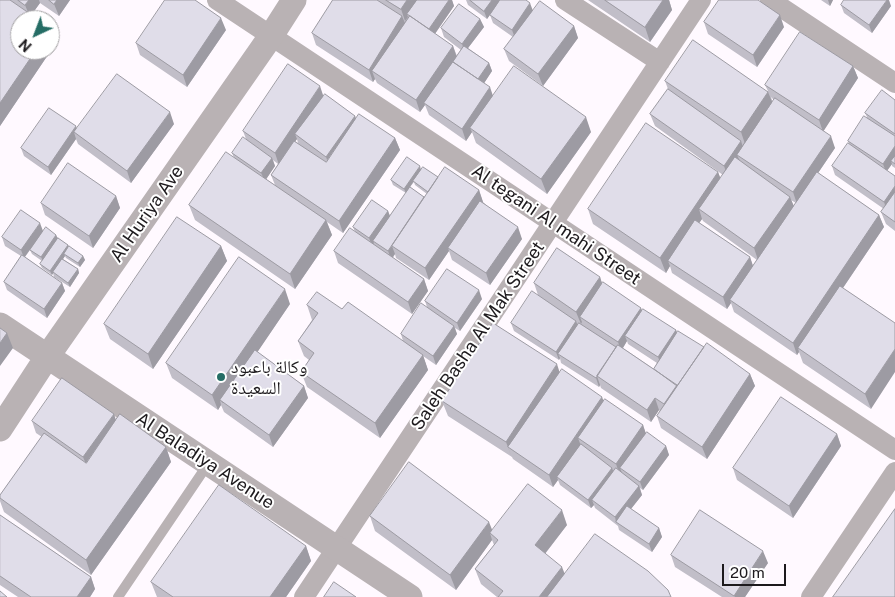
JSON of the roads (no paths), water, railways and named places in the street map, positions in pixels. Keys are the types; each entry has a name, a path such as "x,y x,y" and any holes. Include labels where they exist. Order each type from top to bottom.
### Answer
{"street":[{"name":"Al tegani Al mahi Street","path":"217,0 895,450"},
{"name":"Al Huriya Ave","path":"0,429 47,357 271,36 294,0"},
{"path":"565,0 660,62"},
{"name":"Saleh Basha Al Mak Street","path":"304,597 701,0"},
{"path":"770,0 895,83"},
{"name":"Al Baladiya Avenue","path":"0,324 410,597"},
{"path":"812,597 895,472"}],"lane":[{"path":"118,597 209,463"}],"place":[{"name":"وكالة باعبود السعيدة","path":"221,377"}]}
